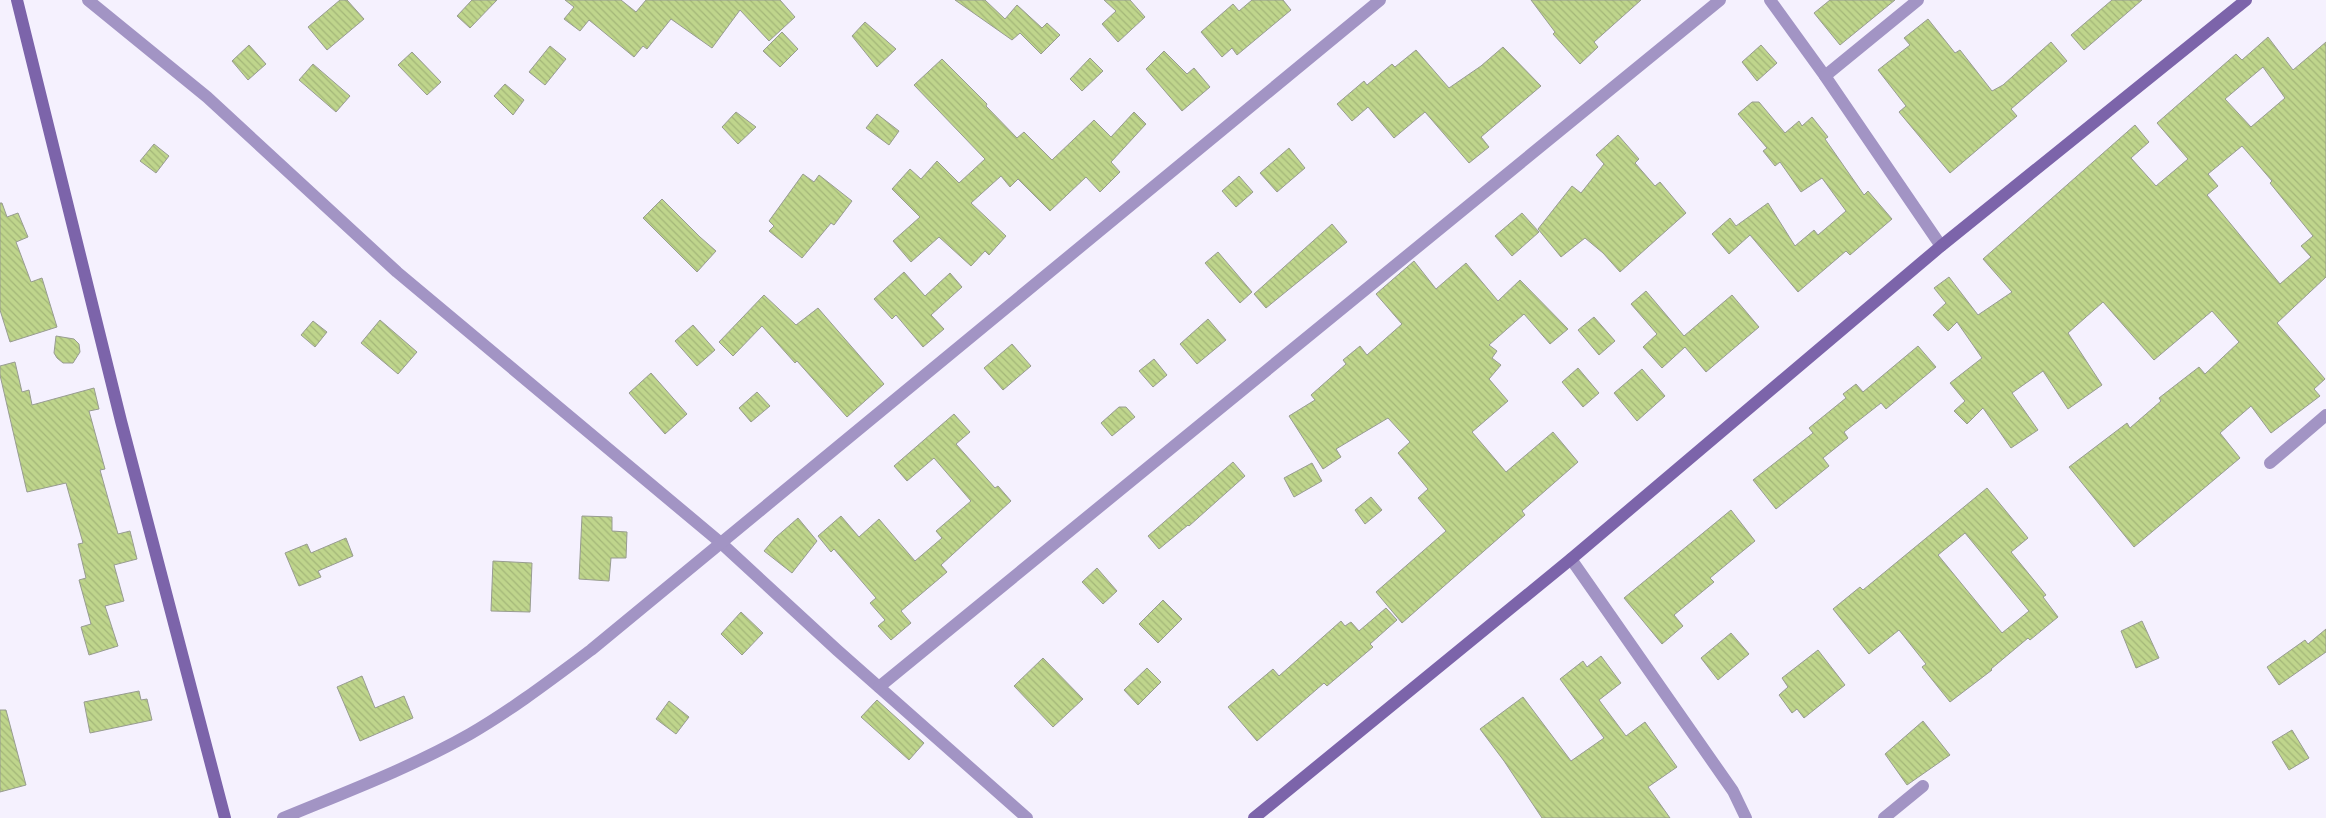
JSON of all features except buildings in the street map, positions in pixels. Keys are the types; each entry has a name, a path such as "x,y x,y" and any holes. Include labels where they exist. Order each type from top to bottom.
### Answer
{"main road":[{"path":"17,0 121,421 225,818"},
{"path":"1254,818 1571,559 1941,246 2246,0"}],"street":[{"path":"88,0 207,97 397,272 721,543 1027,818"},
{"path":"283,818 400,769 470,734 532,695 592,650 1380,0"},
{"path":"880,687 1720,0"},
{"path":"1770,0 1825,76 1941,246"},
{"path":"1825,76 1918,0"},
{"path":"2270,462 2326,415"},
{"path":"1571,559 1733,791 1746,818"},
{"path":"1884,818 1923,786"}]}
